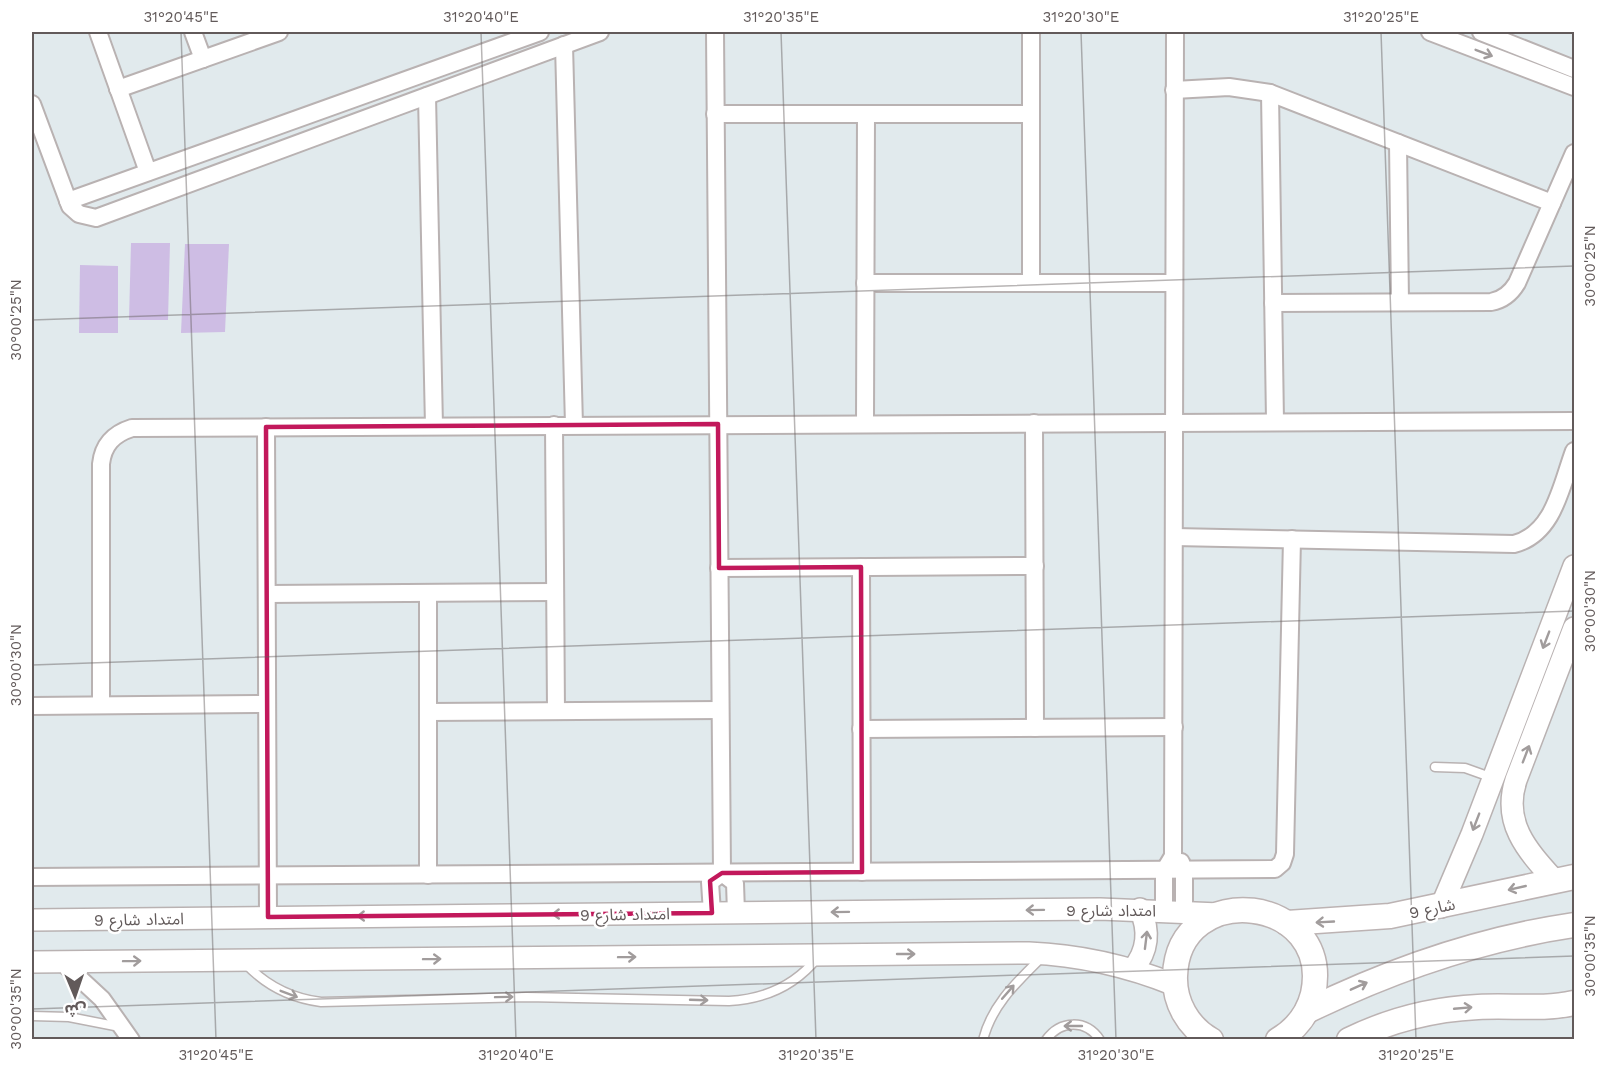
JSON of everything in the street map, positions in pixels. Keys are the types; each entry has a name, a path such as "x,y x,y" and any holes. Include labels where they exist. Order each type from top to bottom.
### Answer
{"main road":[{"name":"شارع 9","path":"1287,923 1364,919 1441,907 1564,879"},
{"path":"1201,1036 1180,1005 1175,985 1177,962 1185,942 1200,925 1219,914 1254,910 1287,923 1304,941 1313,963 1314,988 1306,1011 1292,1030 1278,1040"},
{"path":"1306,1011 1372,980 1440,955 1509,936 1575,925"},
{"path":"1350,1040 1406,1018 1462,1008 1544,1008 1575,1003"}],"street":[{"path":"98,32 148,172"},
{"path":"193,32 202,58"},
{"path":"118,88 279,32"},
{"path":"68,201 540,32"},
{"path":"32,104 68,201 79,214 90,218 102,217 600,32"},
{"path":"715,32 723,873 735,883 736,913"},
{"path":"1031,32 1031,283"},
{"path":"1174,32 1173,856 1164,871 1174,911"},
{"path":"1430,32 1455,36 1575,87"},
{"path":"1481,32 1574,66"},
{"path":"564,45 574,425"},
{"path":"1174,90 1229,87 1270,93 1552,203"},
{"path":"1270,93 1275,421"},
{"path":"427,96 434,426"},
{"path":"716,114 1031,114"},
{"path":"865,423 866,114"},
{"path":"1398,143 1400,302"},
{"path":"1273,303 1491,302 1507,296 1517,283 1575,153"},
{"path":"865,283 1174,283"},
{"path":"101,705 100,464 108,444 118,434 132,429 865,423 1575,421"},
{"path":"1034,423 1035,728"},
{"path":"554,425 556,711"},
{"path":"266,427 268,918"},
{"path":"1174,537 1504,545 1523,542 1545,525 1575,452"},
{"path":"32,877 1270,870 1279,867 1284,859 1292,539"},
{"path":"719,567 1035,566"},
{"path":"1441,907 1575,566"},
{"path":"861,567 862,872"},
{"path":"267,594 555,592"},
{"path":"428,593 428,875"},
{"path":"1564,879 1524,846 1515,828 1511,809 1516,780 1575,628"},
{"path":"1524,697 1544,706"},
{"path":"32,706 267,704"},
{"path":"428,712 720,710"},
{"path":"861,729 1173,727"},
{"path":"1173,856 1181,862 1184,871 1174,911"},
{"path":"712,913 710,882 723,873"},
{"path":"1133,969 1143,954 1147,936 1140,909"},
{"name":"امتداد شارع 9","path":"32,920 1140,909 1219,914"},
{"path":"32,962 1046,954 1090,959 1133,969 1175,985"},
{"path":"62,962 102,999 128,1034"}],"lane":[{"path":"1435,767 1465,768 1493,778"},
{"path":"983,1040 989,1021 1002,999 1046,954"},
{"path":"243,960 264,982 277,990 291,996 321,1002 526,997 729,1001 755,998 780,989 802,975 819,955"},
{"path":"32,1016 83,1019 128,1034"},
{"path":"1046,1040 1060,1027 1076,1024 1092,1030 1100,1040"}],"highlighted area":[{"path":"718,424 719,568 861,567 862,872 722,873 710,881 712,913 268,917 266,427"}],"shaded area":[{"path":"131,243 170,243 168,320 129,320"},
{"path":"185,244 229,244 225,332 181,333"},
{"path":"80,265 118,266 118,333 79,333"},
{"path":"32,317 34,317 34,394 32,394"}]}
